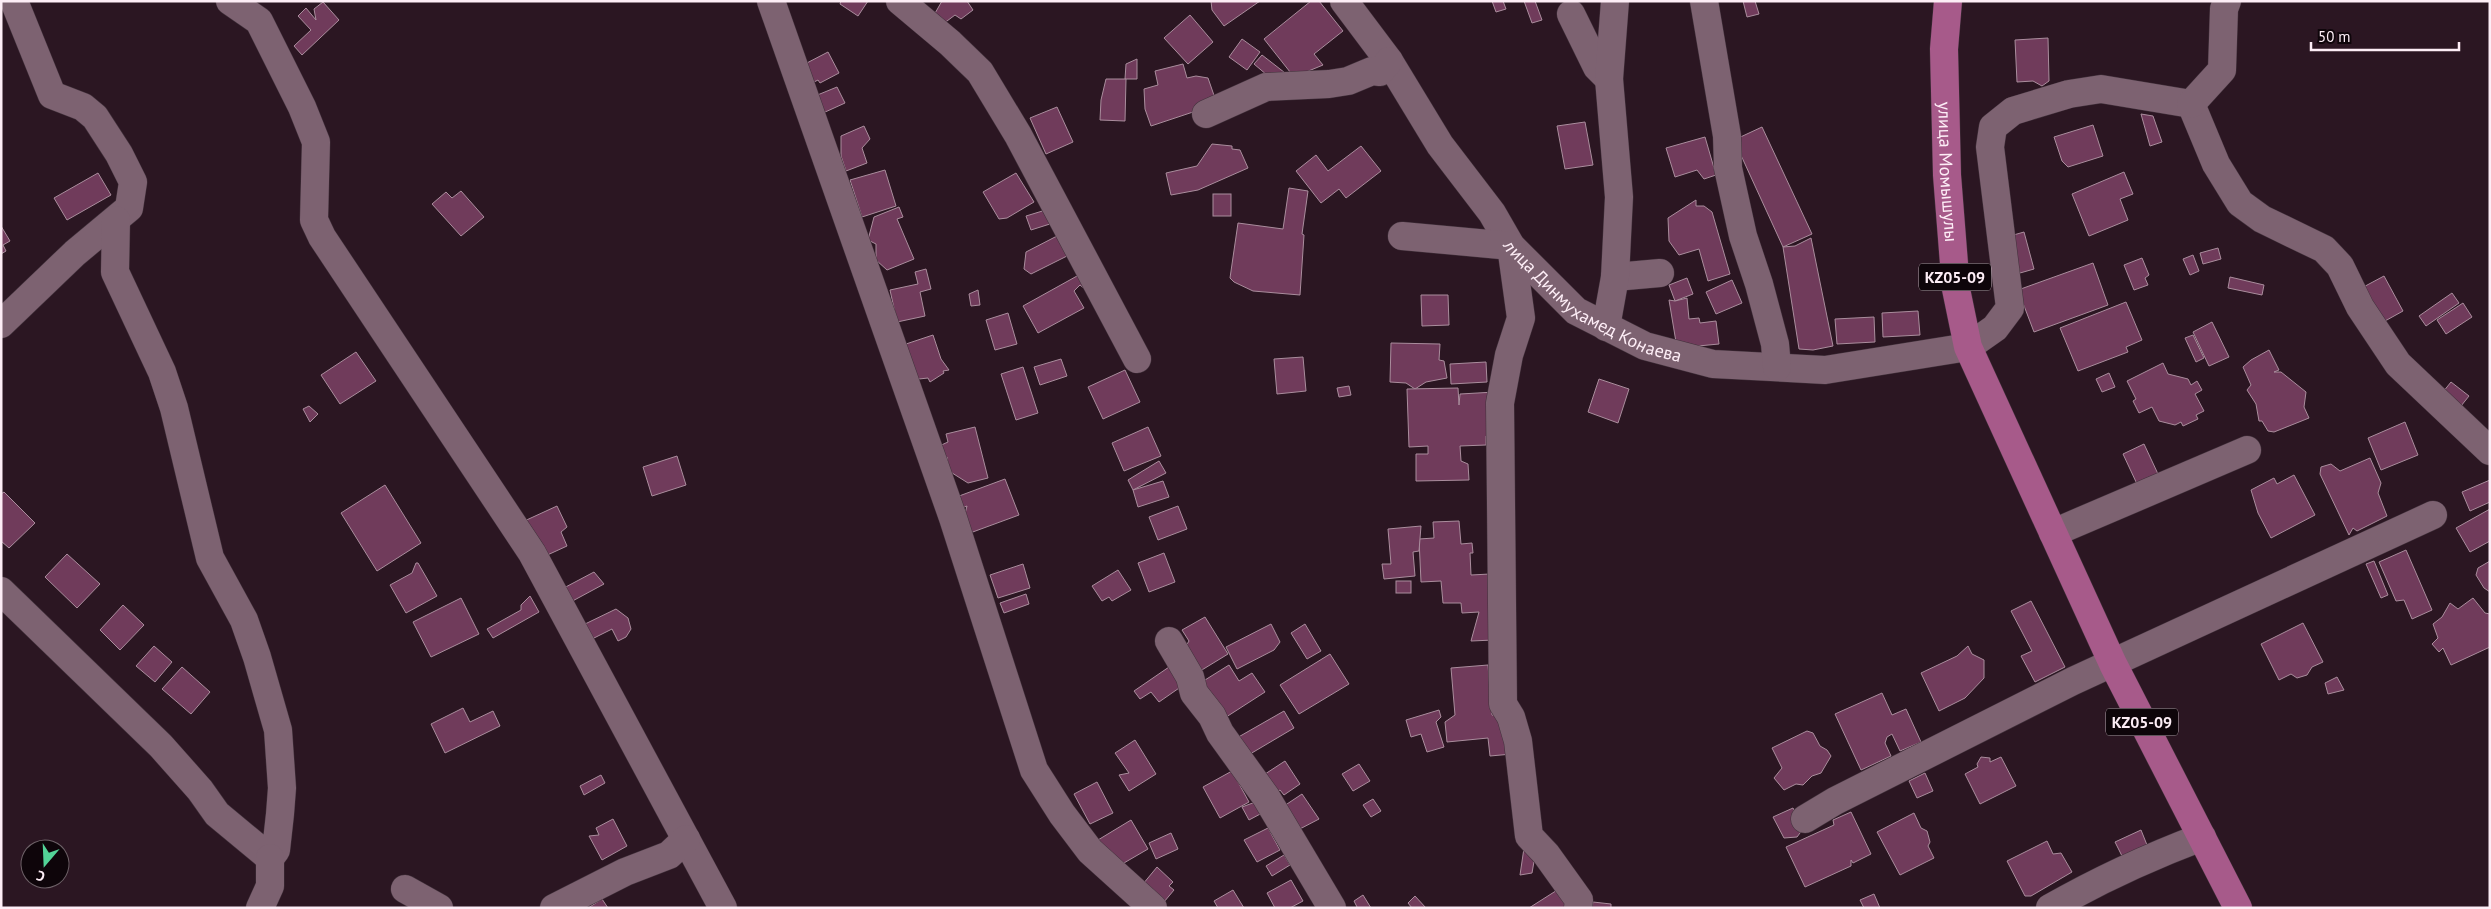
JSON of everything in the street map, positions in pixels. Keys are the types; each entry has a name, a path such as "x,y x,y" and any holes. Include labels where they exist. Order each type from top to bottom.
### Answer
{"main road":[{"name":"улица Момышулы","path":"1948,1 1944,49 1947,175 1956,289 1968,347 2053,533"},
{"name":"KZ05-09","path":"2053,533 2113,664 2238,908"}],"street":[{"path":"1,324 75,253 128,208 133,182 119,154 95,117 83,107 52,95 14,1"},
{"path":"230,1 259,21 302,107 316,142 314,220 322,236 532,553 723,908"},
{"path":"771,1 953,518 1034,770 1062,814 1090,851 1153,908"},
{"path":"900,1 950,43 980,72 1018,135 1137,359"},
{"name":"лица Динмухамед Конаева","path":"1344,1 1389,61 1440,144 1492,213 1511,246 1576,311 1645,346 1712,364 1825,370 1968,347"},
{"path":"1606,327 1615,277 1619,197 1609,79 1615,1"},
{"path":"1704,1 1727,136 1728,168 1743,236 1759,284 1775,344 1777,367"},
{"path":"2191,104 2222,70 2224,8 2227,1"},
{"path":"1571,14 1597,67 1609,79"},
{"path":"1206,114 1266,87 1329,84 1348,81 1372,71 1380,72 1389,61"},
{"path":"1968,347 1995,328 2010,308 1990,147 1993,127 2013,112 2069,94 2101,89 2191,104"},
{"path":"2191,104 2216,164 2240,203 2262,219 2324,249 2340,266 2360,307 2398,364 2490,451"},
{"path":"116,220 115,272 162,372 174,408 210,558 244,620 278,730 281,778 280,814 276,850 270,858 270,886 260,908"},
{"path":"1402,236 1511,246 1521,318 1509,355 1500,403 1503,704 1511,717 1518,741 1529,836 1546,854 1579,900 1578,908"},
{"path":"1615,277 1660,273"},
{"path":"1521,318 1537,305 1551,298 1576,311"},
{"path":"2053,533 2247,450"},
{"path":"1805,819 1835,801 2073,681 2433,515"},
{"path":"1,591 161,746 200,790 217,814 270,858"},
{"path":"1169,641 1190,677 1194,693 1212,716 1220,733 1266,797 1332,908"},
{"path":"2050,908 2102,879 2152,856 2202,837"},
{"path":"554,908 625,872 669,855 686,839"},
{"path":"405,889 439,908"}],"building":[{"path":"841,1 868,1 858,16 840,4"},
{"path":"942,1 967,1 973,10 961,19 955,15 939,27 930,22"},
{"path":"1211,1 1260,1 1224,26 1212,10"},
{"path":"1311,1 1319,1 1343,31 1314,54 1323,65 1294,77 1264,39"},
{"path":"1492,1 1503,1 1506,9 1496,12"},
{"path":"1524,1 1535,1 1542,20 1532,23"},
{"path":"1743,1 1755,1 1759,14 1747,17"},
{"path":"323,2 339,20 302,55 294,46 311,30 298,16 306,8 316,20 314,9"},
{"path":"1190,15 1213,42 1188,64 1164,38"},
{"path":"2048,38 2049,81 2042,86 2033,81 2017,82 2015,40"},
{"path":"1242,39 1260,52 1247,70 1229,57"},
{"path":"828,52 839,73 820,83 818,80 812,83 803,65"},
{"path":"1262,55 1289,76 1274,81 1254,64"},
{"path":"1137,59 1137,79 1125,79 1126,64"},
{"path":"1183,64 1187,78 1196,76 1208,78 1217,104 1151,126 1145,109 1144,89 1158,85 1155,71"},
{"path":"1106,79 1126,79 1125,121 1100,120 1101,100"},
{"path":"837,87 845,103 823,113 815,96"},
{"path":"1057,107 1073,142 1046,154 1030,118"},
{"path":"2141,114 2153,116 2162,142 2150,146"},
{"path":"1585,122 1593,165 1565,169 1557,126"},
{"path":"2093,125 2103,156 2068,167 2062,161 2054,137"},
{"path":"864,126 870,139 862,148 867,163 846,171 841,156 841,136"},
{"path":"1762,127 1812,234 1783,247 1734,140"},
{"path":"1705,137 1716,175 1704,179 1697,170 1675,177 1666,148"},
{"path":"1212,144 1232,146 1232,149 1240,150 1248,168 1198,190 1171,195 1166,173 1197,166"},
{"path":"1361,146 1381,171 1346,198 1339,189 1321,203 1296,171 1316,155 1328,171"},
{"path":"885,170 896,206 862,217 850,180"},
{"path":"2124,172 2133,194 2120,199 2128,220 2089,236 2072,194"},
{"path":"98,173 111,195 67,220 54,198"},
{"path":"1016,173 1034,202 1007,218 999,219 983,192"},
{"path":"1289,188 1308,191 1302,234 1304,235 1300,295 1253,291 1234,282 1230,278 1238,223 1283,229"},
{"path":"461,191 484,217 461,236 432,204 446,192 452,198"},
{"path":"1213,194 1231,194 1231,216 1213,216"},
{"path":"1696,200 1696,206 1704,206 1712,212 1730,274 1708,281 1699,249 1679,255 1669,241 1668,218"},
{"path":"899,207 903,217 897,219 914,259 887,270 876,260 876,244 868,240 874,217"},
{"path":"1049,209 1053,223 1031,230 1026,216"},
{"path":"1,226 10,241 3,245 6,251 1,254"},
{"path":"2024,232 2034,269 2020,273 2010,236"},
{"path":"1057,236 1067,256 1031,274 1024,269 1026,252"},
{"path":"1811,238 1833,346 1813,350 1799,349 1783,247 1795,246"},
{"path":"2218,248 2221,259 2203,264 2200,253"},
{"path":"2193,255 2199,271 2190,275 2183,259"},
{"path":"2142,258 2149,275 2145,278 2148,285 2134,290 2124,265"},
{"path":"2093,263 2108,305 2034,332 2018,290"},
{"path":"926,269 931,289 920,292 925,316 897,322 890,290 918,284 915,272"},
{"path":"1086,271 1085,289 1080,285 1074,291 1084,308 1038,333 1023,306"},
{"path":"2384,276 2403,311 2376,326 2356,291"},
{"path":"2230,277 2264,285 2262,295 2228,288"},
{"path":"1687,278 1693,294 1675,301 1669,285"},
{"path":"1732,280 1742,303 1716,314 1706,292"},
{"path":"978,290 980,305 971,306 969,294"},
{"path":"2452,293 2459,303 2426,326 2419,316"},
{"path":"1421,295 1448,295 1449,325 1422,326"},
{"path":"1687,298 1689,319 1699,318 1700,323 1716,321 1719,344 1677,348 1669,300 1675,301"},
{"path":"2126,302 2142,340 2126,347 2128,352 2078,371 2060,328"},
{"path":"2463,303 2472,317 2446,334 2437,320"},
{"path":"1918,311 1920,335 1883,337 1882,313"},
{"path":"1008,313 1017,344 995,350 986,320"},
{"path":"1874,317 1875,342 1837,344 1835,319"},
{"path":"2212,322 2229,357 2209,366 2193,332"},
{"path":"933,335 941,359 949,370 943,371 944,373 930,382 928,378 919,379 914,372 906,344"},
{"path":"2193,335 2204,358 2196,362 2185,338"},
{"path":"1391,343 1440,344 1439,360 1444,361 1447,378 1426,382 1415,389 1406,383 1390,382"},
{"path":"2269,350 2279,370 2274,372 2281,372 2306,392 2304,407 2309,418 2274,432 2268,431 2262,421 2259,421 2256,404 2247,390 2251,385 2243,367"},
{"path":"356,352 376,381 340,404 321,375"},
{"path":"1303,357 1306,391 1277,394 1274,359"},
{"path":"1061,359 1067,376 1040,385 1034,367"},
{"path":"1486,362 1487,382 1451,384 1450,364"},
{"path":"2163,363 2168,374 2188,379 2191,385 2197,381 2202,390 2195,394 2204,411 2196,415 2198,419 2183,426 2181,422 2175,425 2159,421 2152,407 2139,413 2133,401 2136,399 2127,381"},
{"path":"1023,367 1038,413 1016,420 1001,374"},
{"path":"1125,370 1140,402 1103,419 1088,387"},
{"path":"2109,373 2115,387 2102,392 2096,379"},
{"path":"1599,379 1629,389 1618,423 1588,412"},
{"path":"2451,382 2469,396 2457,411 2439,397"},
{"path":"1349,386 1351,395 1339,397 1337,388"},
{"path":"1458,388 1459,405 1460,394 1495,392 1496,436 1486,436 1486,445 1460,446 1461,461 1468,464 1469,480 1416,481 1416,454 1428,454 1428,446 1409,447 1407,389"},
{"path":"309,406 318,414 310,422 303,409"},
{"path":"2405,422 2418,455 2381,470 2368,438"},
{"path":"975,427 988,478 968,483 949,471 947,457 938,458 937,447 948,442 946,434"},
{"path":"1148,427 1161,456 1124,471 1112,443"},
{"path":"2144,444 2158,474 2137,484 2123,454"},
{"path":"677,456 686,485 652,496 643,467"},
{"path":"2370,458 2381,483 2378,493 2387,516 2357,531 2353,528 2349,535 2320,474 2321,467 2331,464 2340,471"},
{"path":"1159,461 1166,473 1133,490 1128,480"},
{"path":"2294,475 2315,515 2271,538 2258,513 2251,490 2274,478 2277,484"},
{"path":"1005,479 1019,515 970,533 964,517 967,506 955,511 951,499"},
{"path":"2490,480 2490,502 2470,511 2462,492"},
{"path":"1163,481 1169,497 1138,507 1133,490"},
{"path":"385,485 421,543 377,571 341,513"},
{"path":"4,492 35,523 9,548 1,541 1,494"},
{"path":"557,506 567,527 561,532 567,546 543,557 520,523"},
{"path":"1178,506 1187,529 1158,540 1149,517"},
{"path":"2490,509 2490,541 2470,552 2456,528"},
{"path":"1459,521 1461,544 1472,543 1473,553 1470,553 1471,575 1490,574 1494,640 1471,641 1479,612 1462,613 1461,603 1443,603 1441,581 1421,582 1419,539 1434,538 1433,522"},
{"path":"1421,526 1419,551 1413,552 1415,576 1384,579 1382,564 1391,564 1388,529"},
{"path":"2406,550 2432,610 2412,619 2404,600 2396,601 2379,562"},
{"path":"1164,553 1175,582 1149,592 1138,563"},
{"path":"67,554 100,584 77,608 45,577"},
{"path":"2374,561 2388,595 2381,598 2366,564"},
{"path":"2490,561 2490,592 2484,588 2476,575 2478,568"},
{"path":"416,563 418,563 437,596 406,613 390,585 412,573"},
{"path":"1023,564 1030,588 998,598 990,575"},
{"path":"1118,570 1131,590 1112,601 1109,597 1102,601 1092,586"},
{"path":"594,572 604,584 567,604 560,590"},
{"path":"1396,581 1411,581 1411,593 1396,593"},
{"path":"1026,594 1029,604 1004,613 1000,603"},
{"path":"530,596 539,612 493,638 487,629 521,610 521,605"},
{"path":"461,598 479,634 431,657 413,622"},
{"path":"2473,598 2485,613 2490,614 2490,647 2451,665 2443,648 2439,652 2432,644 2438,638 2433,624 2442,617 2450,603 2458,609"},
{"path":"2031,601 2065,667 2035,682 2021,656 2032,651 2011,611"},
{"path":"123,605 144,625 120,650 100,630"},
{"path":"616,609 628,618 631,629 626,637 618,641 612,629 590,640 583,625"},
{"path":"1205,617 1228,654 1192,676 1184,649 1189,641 1182,630"},
{"path":"2303,623 2323,662 2312,667 2307,675 2297,678 2291,674 2279,680 2261,644"},
{"path":"1271,624 1280,642 1274,650 1237,669 1226,647"},
{"path":"1305,624 1321,651 1307,659 1291,633"},
{"path":"154,646 172,662 155,682 136,666"},
{"path":"1968,646 1972,654 1984,660 1984,678 1965,698 1939,711 1921,673 1957,656"},
{"path":"1330,654 1349,684 1299,714 1280,685"},
{"path":"1229,665 1239,681 1252,673 1265,692 1220,721 1197,685"},
{"path":"1488,665 1492,715 1508,719 1512,754 1490,756 1488,738 1447,742 1445,722 1455,715 1451,668"},
{"path":"182,667 210,692 191,714 162,689"},
{"path":"1169,667 1182,686 1159,702 1151,692 1140,699 1134,691"},
{"path":"2337,677 2344,690 2328,694 2325,683"},
{"path":"1882,693 1892,715 1906,709 1921,742 1900,751 1892,734 1887,737 1885,743 1891,756 1861,770 1835,714"},
{"path":"463,708 470,722 493,711 500,726 445,753 431,724"},
{"path":"1439,710 1441,717 1436,722 1444,747 1427,752 1421,734 1411,737 1406,720"},
{"path":"1284,711 1294,728 1245,757 1235,739"},
{"path":"1807,731 1813,733 1820,746 1827,750 1831,756 1821,773 1812,776 1803,785 1796,784 1784,790 1774,778 1782,768 1772,748"},
{"path":"1135,740 1156,774 1129,791 1119,775 1129,773 1115,753"},
{"path":"1981,757 1990,758 1990,762 2001,757 2016,786 1980,804 1965,774 1978,767 1977,764"},
{"path":"1285,761 1300,784 1284,795 1280,790 1271,796 1259,778"},
{"path":"1359,764 1370,781 1353,791 1342,774"},
{"path":"1232,771 1249,802 1220,818 1203,787"},
{"path":"1925,773 1933,791 1917,798 1909,781"},
{"path":"601,775 605,783 584,795 580,786"},
{"path":"1097,782 1113,813 1090,824 1074,794"},
{"path":"1302,794 1319,819 1296,831 1281,808"},
{"path":"1373,799 1381,811 1371,817 1363,805"},
{"path":"1258,801 1264,812 1249,820 1242,807"},
{"path":"1793,808 1803,829 1797,837 1784,838 1773,817"},
{"path":"1851,812 1871,854 1853,863 1851,860 1851,866 1805,887 1786,847 1834,825 1833,820"},
{"path":"1914,813 1921,828 1927,831 1930,842 1928,846 1934,858 1900,875 1877,832"},
{"path":"613,819 627,846 602,860 589,836 599,835 596,828"},
{"path":"1131,820 1148,849 1117,867 1093,843"},
{"path":"1268,828 1280,850 1257,862 1244,840"},
{"path":"2141,830 2147,845 2122,856 2115,842"},
{"path":"1171,833 1178,849 1156,859 1149,843"},
{"path":"2047,841 2053,854 2061,853 2072,872 2031,896 2025,896 2007,861"},
{"path":"1524,848 1536,850 1532,873 1520,875"},
{"path":"1284,855 1290,865 1272,876 1266,866"},
{"path":"1157,867 1173,882 1169,886 1174,890 1164,902 1143,884"},
{"path":"1291,880 1303,901 1290,908 1275,908 1267,893"},
{"path":"1562,887 1572,903 1565,908 1529,908"},
{"path":"1233,890 1244,908 1218,908 1214,901"},
{"path":"1874,894 1880,908 1864,908 1860,900"},
{"path":"1363,895 1371,908 1356,908 1354,901"},
{"path":"1415,896 1426,908 1412,908 1408,903"},
{"path":"602,899 608,908 588,908"},
{"path":"1593,902 1611,904 1611,908 1592,908"}]}
